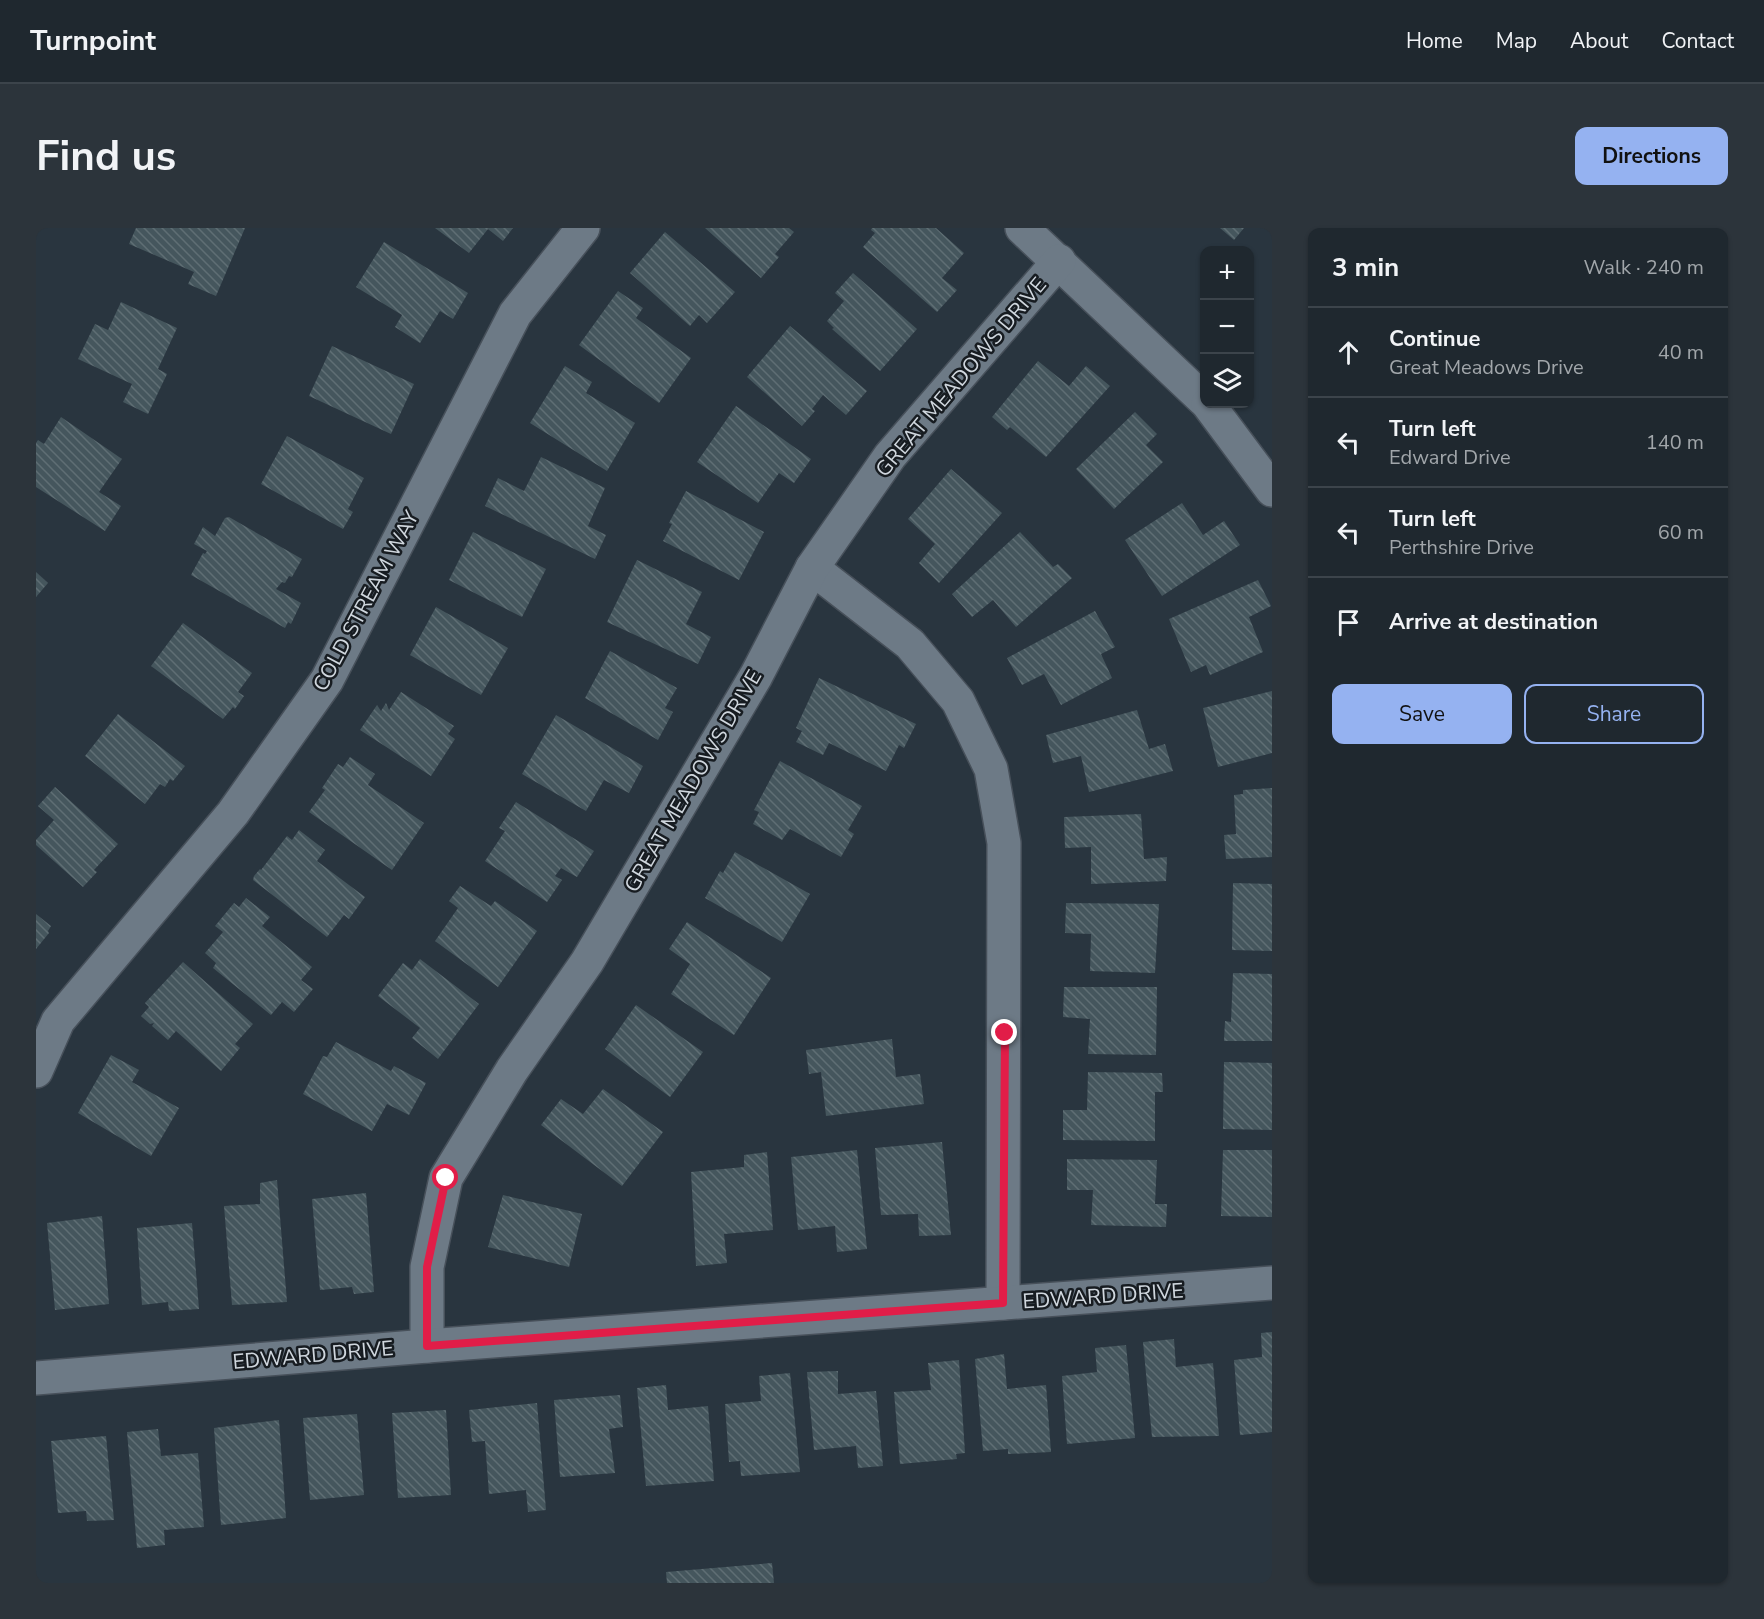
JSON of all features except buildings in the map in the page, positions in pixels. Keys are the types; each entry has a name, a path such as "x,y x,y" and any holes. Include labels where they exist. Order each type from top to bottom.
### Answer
{"street":[{"name":"COLD STREAM WAY","path":"36,1071 58,1021 233,813 327,680 515,314 583,228"},
{"path":"1022,228 1200,396"},
{"name":"GREAT MEADOWS DRIVE","path":"427,1346 427,1267 446,1178 512,1070 587,962 756,675 812,568 890,456 1059,261"},
{"path":"1211,408 1272,490"},
{"path":"812,568 910,644 958,702 991,769 1004,843 1003,1303"},
{"name":"EDWARD DRIVE","path":"36,1378 427,1346 1272,1283"}],"route":[{"path":"446,1178 427,1267 427,1346 1003,1303 1005,1033"}]}
